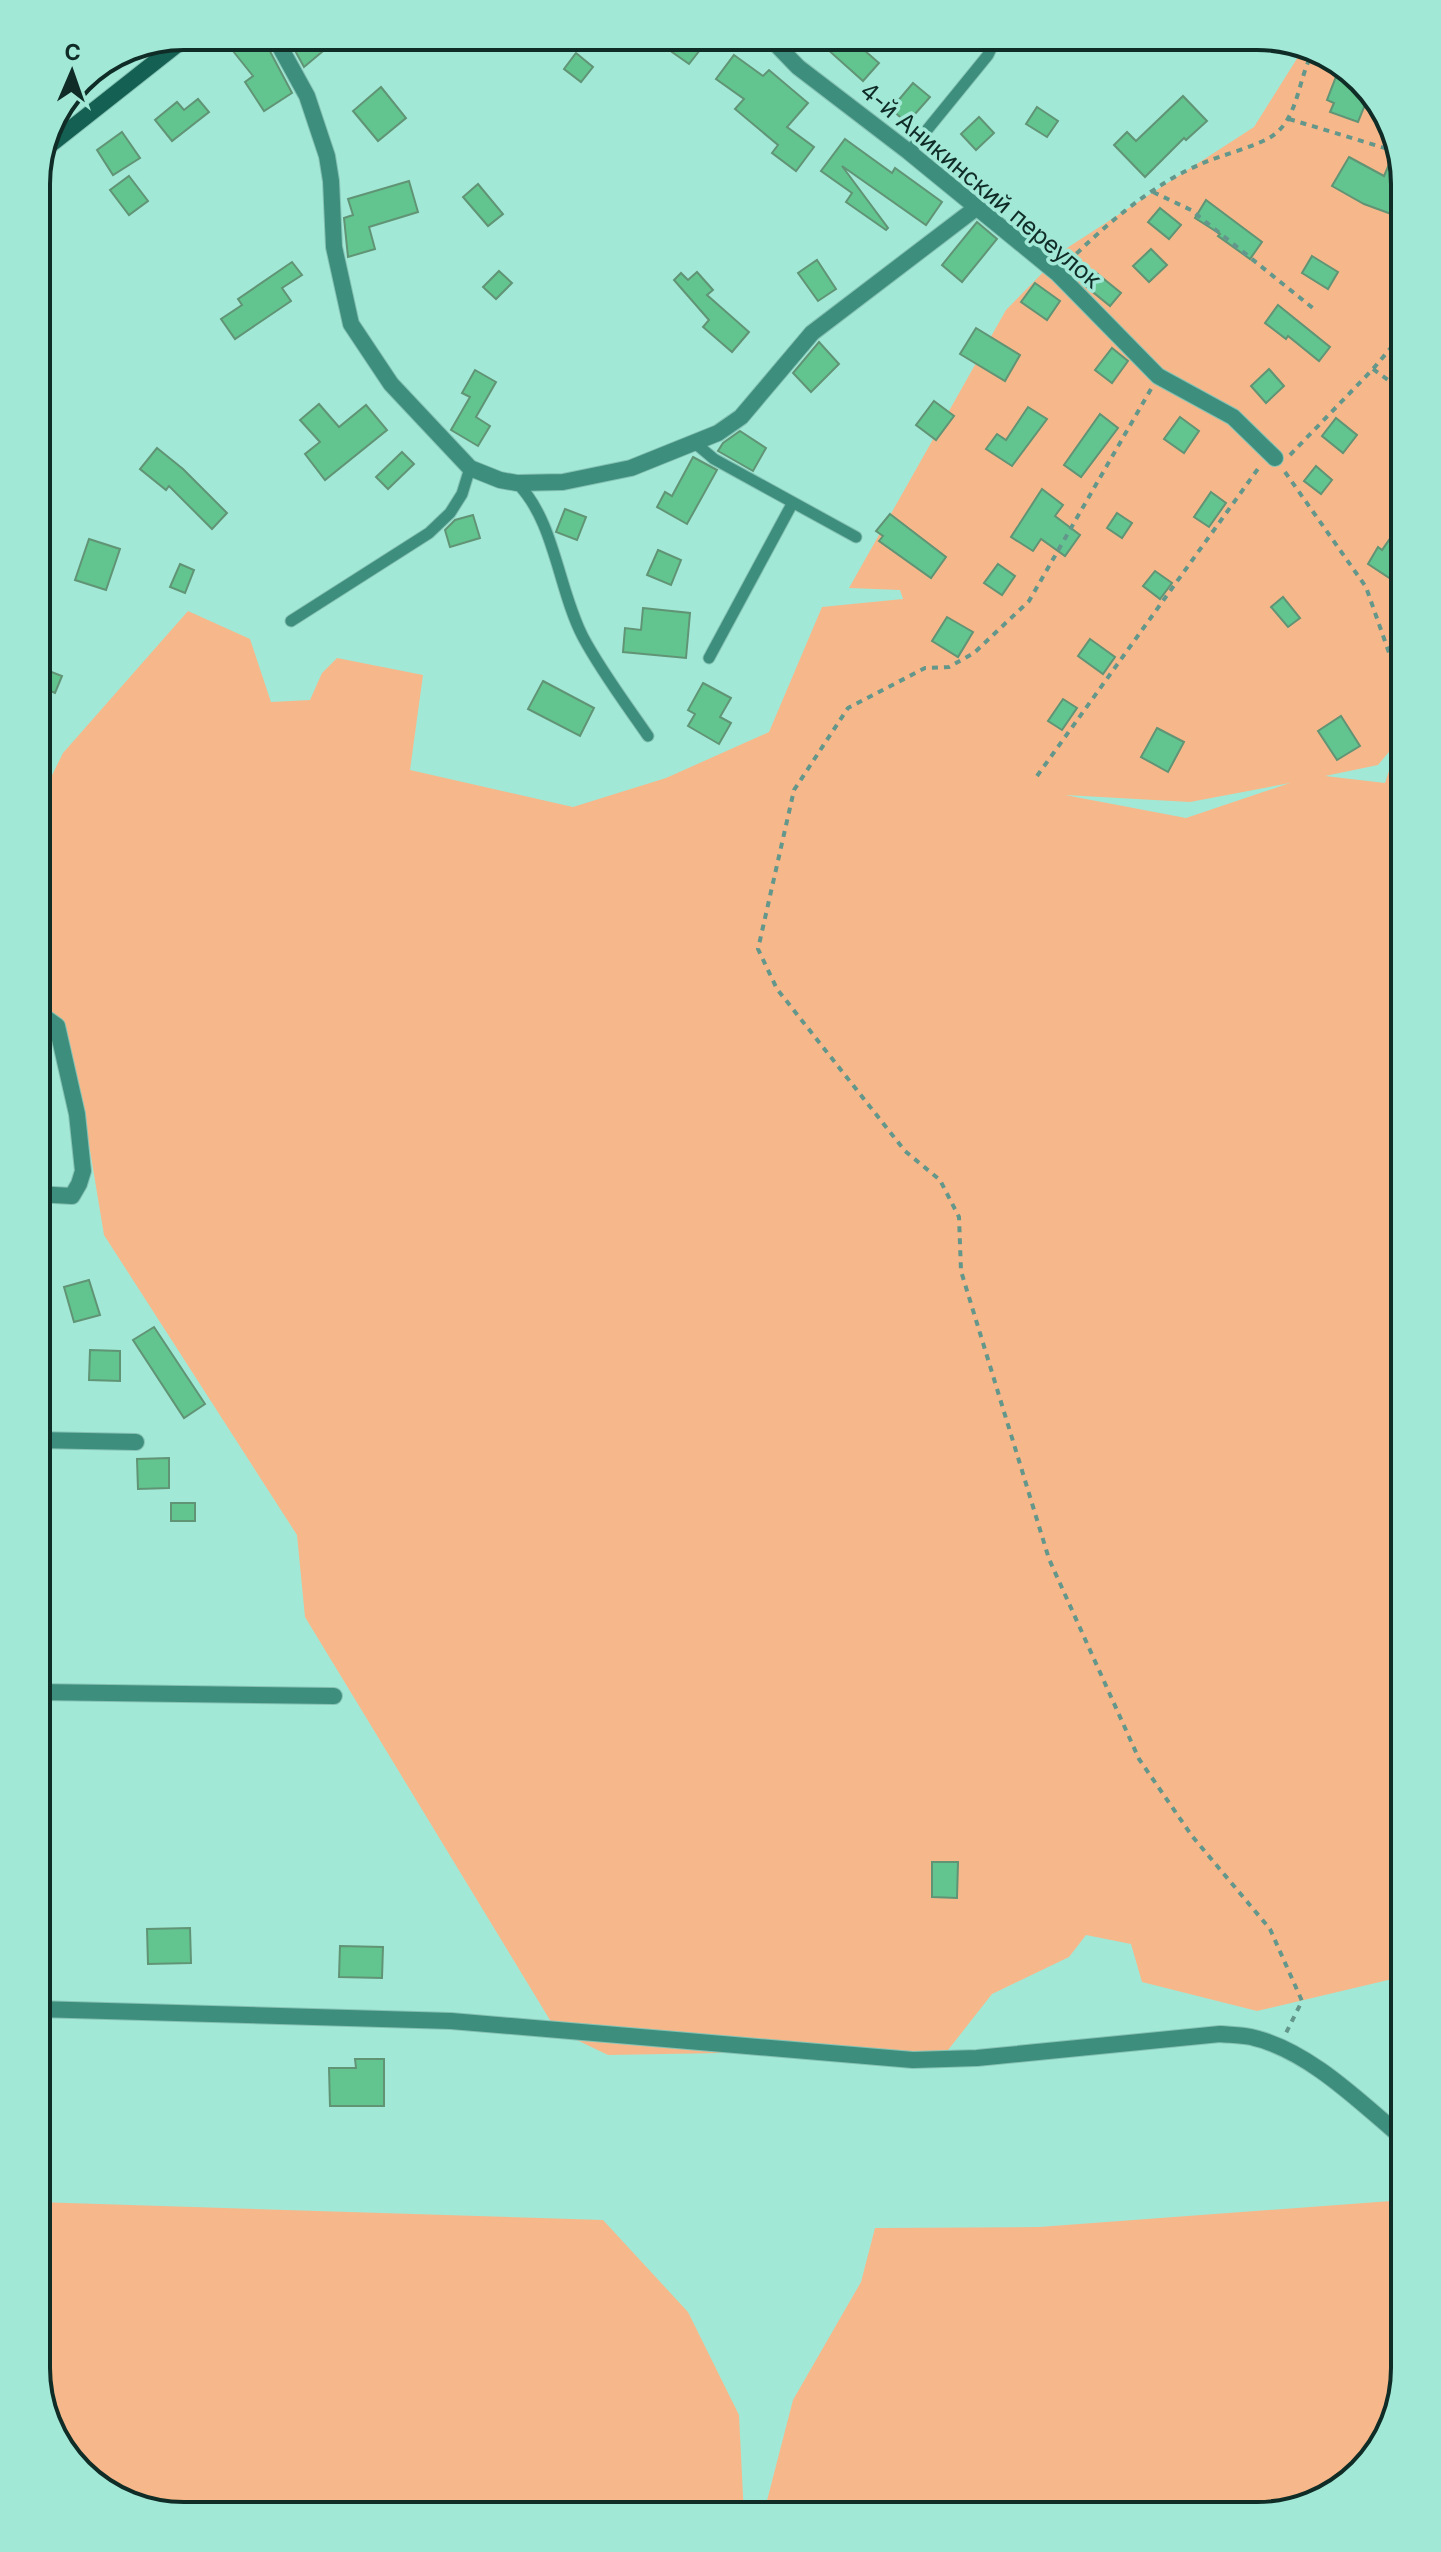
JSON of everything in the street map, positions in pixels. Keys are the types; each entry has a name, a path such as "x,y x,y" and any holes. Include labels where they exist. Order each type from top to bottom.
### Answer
{"street":[{"path":"282,50 307,96 327,156 334,247 351,324 391,384 470,468 517,483 563,482 631,468 695,443 741,417 812,333 976,208"},
{"name":"4-й Аникинский переулок","path":"782,50 798,67 909,152 1057,273 1158,376 1233,417 1275,458"},
{"path":"59,138 169,51"},
{"path":"50,1021 57,1026 77,1114 83,1171 72,1196 50,1195"},
{"path":"50,1440 136,1442"},
{"path":"50,1692 334,1696"},
{"path":"50,2009 451,2021 913,2060 977,2058 1220,2034 1252,2037 1279,2047 1327,2074 1391,2128"}],"lane":[{"path":"909,152 990,50"},
{"path":"695,443 714,459 856,537"},
{"path":"291,621 429,533 450,513 462,494 470,468"},
{"path":"517,483 539,512 567,600 583,637 648,736"},
{"path":"709,658 792,504"}],"path":[{"path":"1057,273 1100,229 1153,192 1198,165 1273,136 1289,119 1307,60"},
{"path":"1289,119 1386,148"},
{"path":"1153,192 1191,210 1314,309"},
{"path":"1037,776 1259,466 1293,454 1391,348"},
{"path":"1373,369 1391,382"},
{"path":"1158,376 1029,601 974,653 949,667 925,668 848,708 794,790 758,949 777,989 905,1151 940,1180 959,1217 961,1271 1049,1559 1139,1759 1192,1836 1270,1929 1302,2001 1279,2047"},
{"path":"1275,458 1366,587 1391,658"}],"shaded area":[{"path":"1298,57 1331,73 1358,96 1377,125 1386,149 1391,184 1391,750 1378,765 1325,776 1385,783 1391,765 1391,1979 1257,2011 1142,1982 1131,1944 1086,1935 1069,1957 992,1994 941,2059 841,2051 608,2055 556,2030 305,1617 297,1535 104,1235 82,1102 50,1029 50,779 63,753 188,611 250,639 271,702 310,700 322,673 337,658 423,675 410,770 573,807 666,778 769,732 822,607 903,599 900,590 849,588 1006,310 1067,248 1254,127","holes":["1290,783 1186,818 1065,795 1190,802"]},
{"path":"1391,2201 1390,2385 1377,2427 1368,2442 1345,2469 1331,2479 1316,2488 1274,2501 767,2502 793,2400 861,2282 875,2228 1039,2227"},
{"path":"50,2202 603,2220 688,2312 739,2415 743,2502 175,2502 141,2495 110,2479 83,2456 64,2427 55,2403 50,2368"}],"building":[{"path":"269,50 292,93 264,111 245,82 253,76 233,51"},
{"path":"295,50 324,50 304,67"},
{"path":"674,50 700,50 689,64 672,52"},
{"path":"828,50 864,50 879,63 863,81"},
{"path":"576,53 593,67 581,82 564,69"},
{"path":"734,55 763,76 769,70 808,103 787,127 814,147 796,171 772,153 778,145 735,109 744,99 716,79"},
{"path":"1336,77 1365,105 1358,122 1330,112 1334,103 1327,100"},
{"path":"913,83 930,97 907,123 891,109"},
{"path":"381,87 406,118 378,141 353,111"},
{"path":"1183,96 1207,121 1186,140 1184,138 1145,177 1114,145 1127,132 1136,141"},
{"path":"198,99 209,112 172,141 155,120 177,102 184,110"},
{"path":"1037,107 1058,121 1047,137 1026,124"},
{"path":"979,117 994,133 976,150 961,134"},
{"path":"122,132 140,158 113,175 97,150"},
{"path":"845,139 892,173 895,168 942,202 926,225 842,166 888,228 886,230 846,202 852,193 821,171"},
{"path":"1349,157 1384,176 1389,164 1391,214 1364,204 1332,186"},
{"path":"129,176 148,201 129,215 110,190"},
{"path":"409,181 418,212 369,227 375,249 348,257 344,218 353,215 348,199"},
{"path":"478,184 503,214 488,226 463,197"},
{"path":"1206,200 1262,242 1250,259 1195,218"},
{"path":"1160,208 1181,225 1169,239 1148,222"},
{"path":"977,222 997,239 962,282 942,265"},
{"path":"1151,249 1167,265 1149,282 1133,266"},
{"path":"1312,256 1338,272 1328,289 1302,273"},
{"path":"817,260 836,289 818,301 798,273"},
{"path":"292,262 302,275 282,288 291,301 235,339 221,319 242,305 238,299"},
{"path":"499,271 512,283 496,299 483,287"},
{"path":"1094,271 1121,293 1110,306 1083,284"},
{"path":"697,272 713,290 707,295 749,332 732,352 703,327 709,320 674,280 681,273 688,280"},
{"path":"1035,283 1060,301 1047,320 1021,302"},
{"path":"1278,305 1330,347 1319,361 1288,336 1286,339 1265,323"},
{"path":"976,328 1020,355 1005,381 960,354"},
{"path":"819,342 839,364 811,392 793,373"},
{"path":"1112,348 1128,361 1112,383 1095,370"},
{"path":"1269,369 1284,386 1266,403 1251,386"},
{"path":"475,370 496,382 476,417 490,426 478,446 451,430 470,397 462,393"},
{"path":"934,401 954,416 936,440 916,425"},
{"path":"319,404 339,427 366,405 387,430 325,480 305,454 320,442 300,420"},
{"path":"1028,407 1047,419 1012,466 986,449 997,434 1006,440"},
{"path":"1100,414 1118,428 1081,477 1064,465"},
{"path":"1180,417 1199,431 1184,453 1164,439"},
{"path":"1336,418 1357,435 1343,453 1322,436"},
{"path":"740,431 766,448 753,471 718,451 723,443"},
{"path":"157,448 227,513 212,529 169,486 166,490 140,469"},
{"path":"402,452 414,464 388,489 376,477"},
{"path":"693,457 717,470 687,524 657,507 665,492 672,496"},
{"path":"1316,466 1332,480 1321,494 1304,481"},
{"path":"1042,489 1063,505 1055,516 1080,535 1065,556 1041,539 1033,551 1011,537"},
{"path":"1211,492 1226,503 1209,527 1194,517"},
{"path":"565,509 586,517 577,540 556,532"},
{"path":"1117,513 1132,523 1122,538 1107,528"},
{"path":"890,514 946,557 931,578 879,541 883,536 876,531"},
{"path":"473,515 480,538 450,547 445,530 455,520"},
{"path":"1391,537 1391,579 1368,564 1378,547 1382,550"},
{"path":"89,539 120,549 106,590 75,580"},
{"path":"658,550 681,560 671,585 647,575"},
{"path":"180,564 194,570 185,593 170,587"},
{"path":"998,564 1015,576 1002,595 984,583"},
{"path":"1155,571 1172,583 1160,599 1143,586"},
{"path":"1283,597 1300,618 1288,627 1271,607"},
{"path":"643,608 690,613 686,658 623,652 625,628 641,630"},
{"path":"947,617 973,632 958,657 932,641"},
{"path":"1090,639 1115,657 1103,674 1078,656"},
{"path":"50,671 62,676 55,693 50,691"},
{"path":"543,681 594,708 580,736 528,709"},
{"path":"703,683 731,698 720,717 731,723 719,744 688,726 695,714 688,710"},
{"path":"1063,699 1077,708 1062,730 1048,721"},
{"path":"1341,716 1360,746 1337,760 1318,731"},
{"path":"1157,728 1184,742 1168,772 1141,757"},
{"path":"89,1280 100,1315 74,1322 64,1287"},
{"path":"154,1327 205,1404 184,1418 133,1340"},
{"path":"90,1350 120,1351 120,1381 89,1380"},
{"path":"169,1458 169,1488 138,1489 137,1459"},
{"path":"171,1503 195,1503 195,1521 171,1521"},
{"path":"932,1862 958,1862 957,1898 932,1897"},
{"path":"190,1928 191,1963 148,1964 147,1929"},
{"path":"340,1946 383,1947 382,1978 339,1977"},
{"path":"355,2059 384,2059 384,2106 330,2106 329,2068 356,2068"}]}
